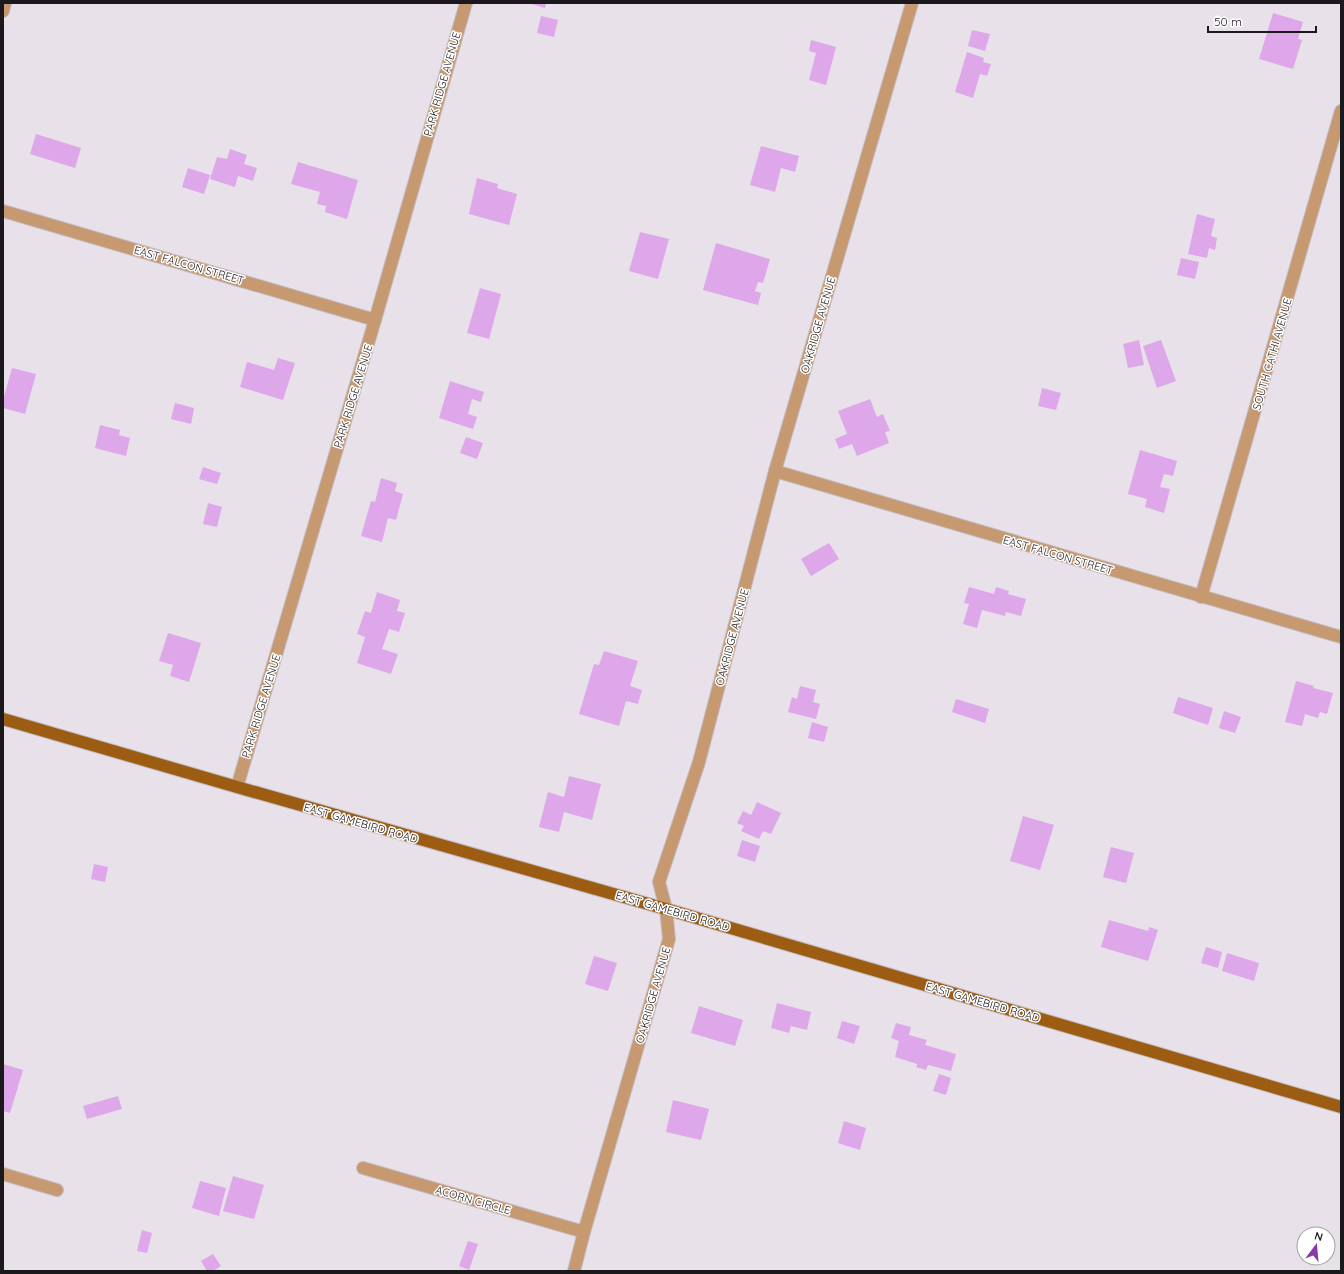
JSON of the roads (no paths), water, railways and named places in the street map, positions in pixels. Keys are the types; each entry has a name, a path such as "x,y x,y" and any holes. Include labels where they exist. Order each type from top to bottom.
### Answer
{"main road":[{"name":"EAST GAMEBIRD ROAD","path":"3,719 666,909 1341,1107"}],"street":[{"path":"3,11 5,3"},
{"name":"PARK RIDGE AVENUE","path":"237,787 375,320 466,3"},
{"name":"OAKRIDGE AVENUE","path":"574,1271 669,939 666,909 659,882 699,762 775,471 912,3"},
{"name":"SOUTH CATHI AVENUE","path":"1202,597 1341,111"},
{"name":"EAST FALCON STREET","path":"3,211 375,320"},
{"name":"EAST FALCON STREET","path":"775,471 1341,637"},
{"name":"ACORN CIRCLE","path":"363,1168 584,1232"},
{"path":"3,1174 57,1190"}]}
